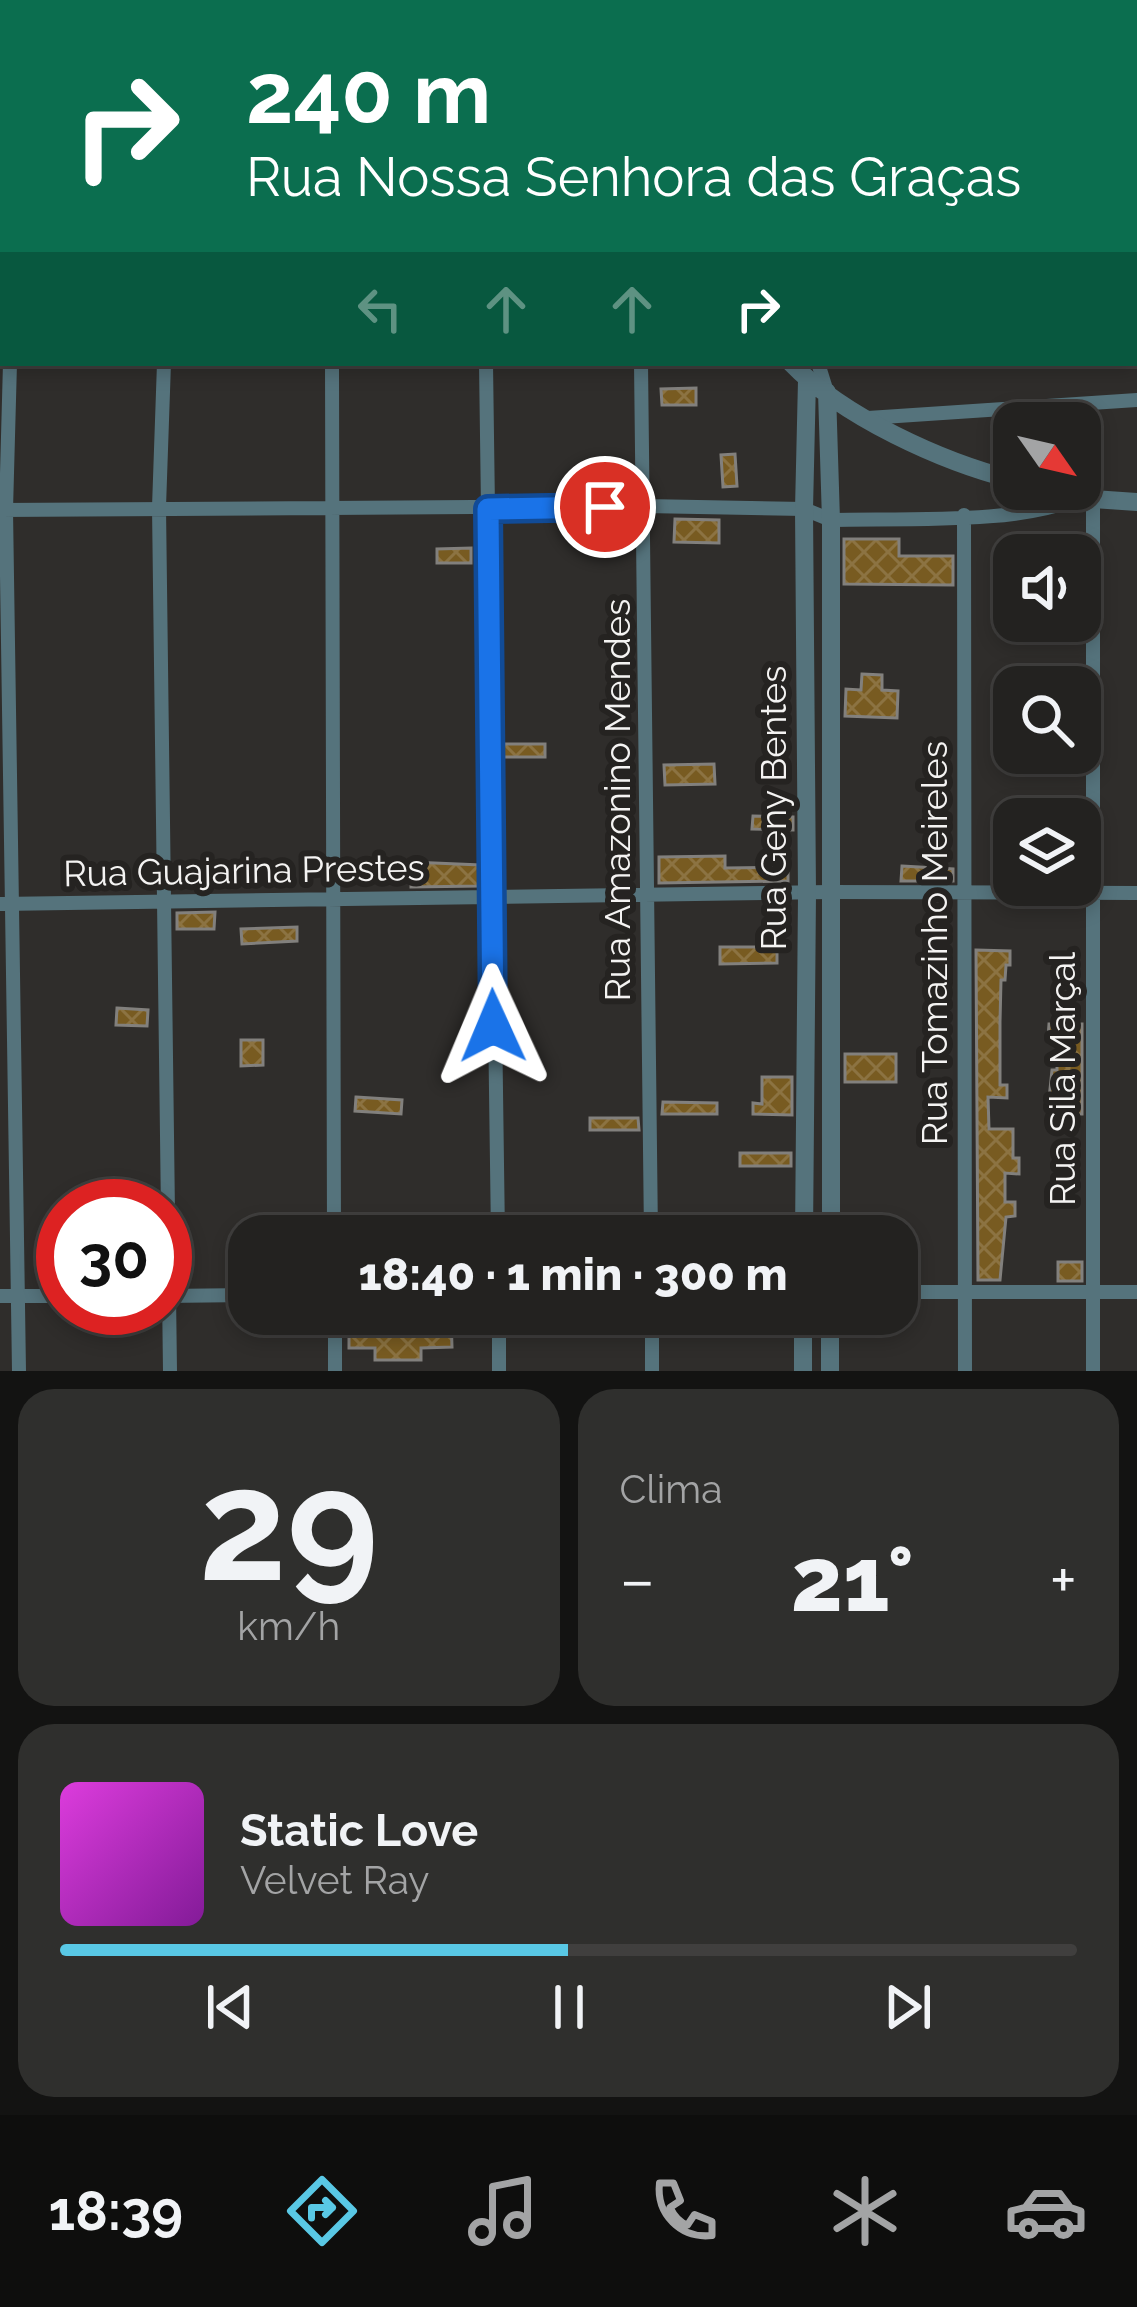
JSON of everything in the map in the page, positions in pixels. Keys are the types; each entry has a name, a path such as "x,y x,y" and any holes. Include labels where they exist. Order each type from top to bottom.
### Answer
{"street":[{"path":"10,366 3,510 6,903 19,1371"},
{"path":"164,366 159,507 165,742 166,1179"},
{"path":"332,366 334,1215"},
{"path":"486,366 498,1215"},
{"name":"Rua Amazonino Mendes","path":"640,366 652,1215"},
{"path":"814,369 827,392 868,418 943,459 993,474"},
{"name":"Rua Geny Bentes","path":"804,1215 804,509 814,369"},
{"name":"Rua Geny Bentes","path":"827,392 831,1215"},
{"path":"868,418 1137,400"},
{"path":"1101,498 1137,502"},
{"path":"3,510 645,506 804,509 831,520 1052,510"},
{"name":"Rua Sila Marçal","path":"1087,510 1090,798"},
{"name":"Rua Tomazinho Meireles","path":"964,515 965,1371"},
{"name":"Rua Guajarina Prestes","path":"1101,894 1137,893"},
{"name":"Rua Guajarina Prestes","path":"6,903 993,894"},
{"name":"Rua Sila Marçal","path":"1091,906 1093,1371"},
{"path":"918,1292 1137,1292"},
{"path":"192,1296 228,1295"},
{"path":"0,1296 36,1296"},
{"path":"169,1335 170,1371"},
{"path":"335,1335 335,1371"},
{"path":"499,1335 499,1371"},
{"path":"652,1335 652,1371"},
{"path":"803,1335 803,1371"},
{"path":"830,1335 830,1371"}],"building":[{"path":"696,388 696,405 662,405 661,389"},
{"path":"735,454 737,486 723,487 721,455"},
{"path":"675,519 719,520 719,543 674,542"},
{"path":"844,539 899,539 899,556 953,556 953,585 844,584"},
{"path":"471,548 471,563 437,563 437,549"},
{"path":"862,674 882,675 882,690 898,691 897,718 845,716 846,689 861,690"},
{"path":"502,744 545,744 545,757 503,757"},
{"path":"714,764 715,784 665,785 664,765"},
{"path":"753,816 793,817 793,830 752,829"},
{"path":"725,856 725,868 788,867 788,881 659,883 659,857"},
{"path":"411,862 480,865 480,886 411,887"},
{"path":"902,866 953,869 953,881 901,881"},
{"path":"215,912 214,929 177,929 177,913"},
{"path":"297,927 297,941 242,944 241,929"},
{"path":"720,947 777,947 777,963 720,964"},
{"path":"976,950 1010,951 1010,965 1001,980 1000,1022 1000,1085 1007,1085 1007,1098 988,1097 989,1129 1013,1129 1013,1158 1019,1158 1019,1174 1005,1173 1005,1202 1015,1202 1015,1216 1006,1217 1000,1280 978,1280"},
{"path":"117,1008 148,1010 147,1026 116,1025"},
{"path":"1049,1024 1082,1024 1078,1127 1052,1127 1049,1099 1052,1070 1057,1070 1057,1038 1048,1038"},
{"path":"241,1040 263,1040 263,1065 241,1066"},
{"path":"845,1054 896,1054 896,1082 845,1082"},
{"path":"762,1077 792,1077 792,1115 753,1114 753,1103 762,1104"},
{"path":"356,1097 402,1100 401,1114 355,1111"},
{"path":"663,1102 717,1103 717,1114 662,1114"},
{"path":"590,1118 638,1118 639,1130 590,1130"},
{"path":"740,1153 791,1153 791,1166 740,1166"},
{"path":"1058,1262 1082,1262 1082,1281 1058,1281"},
{"path":"349,1335 452,1335 452,1347 421,1348 421,1360 375,1360 375,1348 349,1348"}],"route":[{"path":"493,1026 488,509 605,507"}]}
